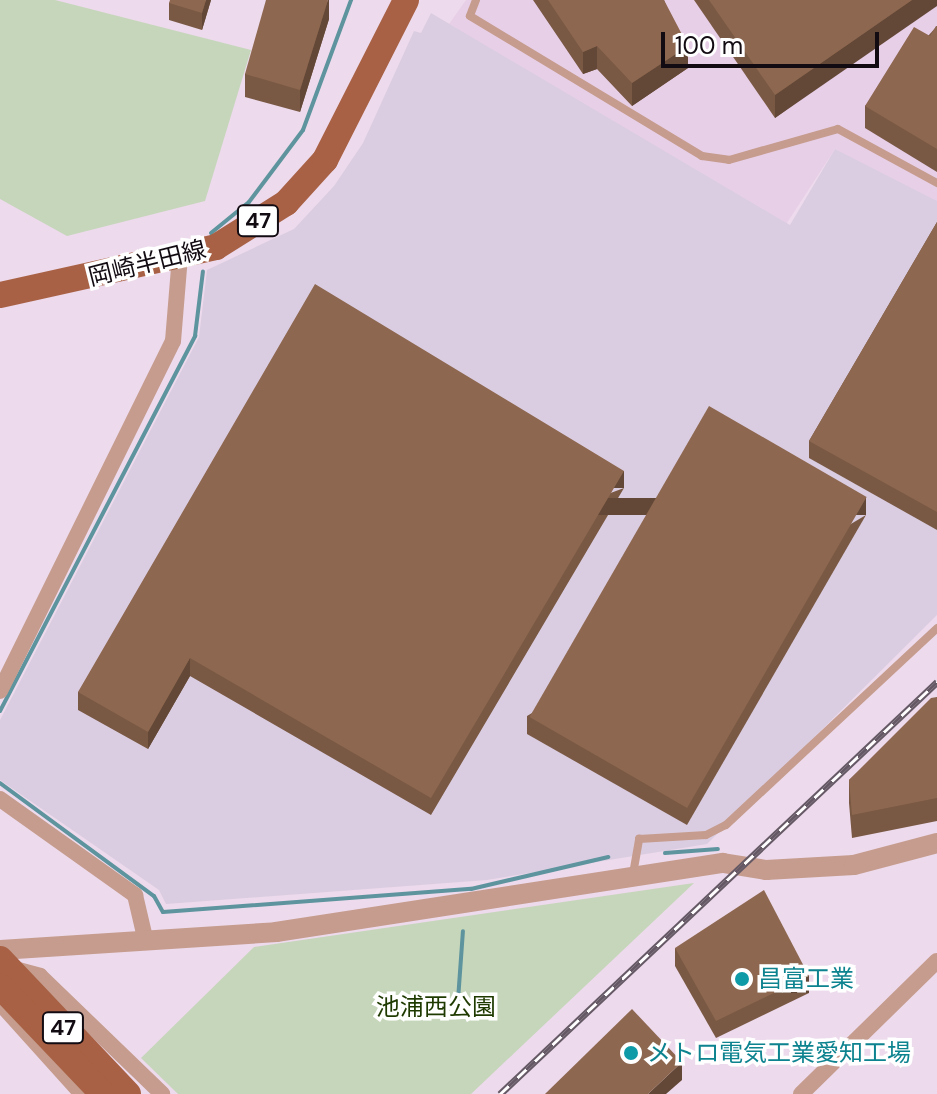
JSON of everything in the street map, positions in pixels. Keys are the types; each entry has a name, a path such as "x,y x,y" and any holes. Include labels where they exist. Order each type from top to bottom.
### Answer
{"main road":[{"name":"岡崎半田線","path":"0,295 216,247 286,203 325,160 406,0"},
{"name":"47","path":"2,966 103,1094"},
{"name":"47","path":"2,966 128,1094"}],"street":[{"path":"0,691 8,666 173,341 180,256"},
{"path":"0,799 135,895 146,942"},
{"path":"2,966 146,942 276,932 723,863 766,870 854,865 937,843"},
{"path":"801,1094 937,961"},
{"path":"2,966 40,976 162,1094"},
{"path":"0,1003 82,1094"}],"lane":[{"path":"476,0 470,16 702,156 729,160 838,129 937,183"},
{"path":"633,875 639,839 706,835 726,825 937,628"}],"shaded area":[{"path":"466,0 937,0 937,206 835,149 783,229 449,24"},
{"path":"431,13 790,225 835,149 937,201 937,615 707,844 487,880 166,904 159,890 0,780 0,720 199,337 207,270 294,229 334,186 363,143 414,31 421,33"}],"green space":[{"path":"0,0 55,0 251,50 205,201 67,236 0,199"},
{"name":"池浦西公園","path":"694,883 471,1094 178,1094 141,1058 254,947"}],"building":[{"path":"170,0 206,0 202,13 169,3"},
{"path":"266,0 328,0 300,90 245,74"},
{"path":"548,0 664,0 688,46 632,83 597,46 583,52"},
{"path":"709,0 912,0 775,95"},
{"path":"936,26 937,149 865,106 914,27 930,36"},
{"path":"937,222 937,512 809,441"},
{"path":"315,284 624,471 431,798 190,658 148,732 78,692"},
{"path":"709,406 867,497 687,808 530,717"},
{"path":"937,697 937,798 852,815 849,780 931,698"},
{"name":"昌富工業","path":"764,890 809,976 716,1021 675,948"},
{"name":"メトロ電気工業愛知工場","path":"632,1009 682,1062 648,1094 545,1094"}],"waterway":[{"path":"211,233 249,202 303,130 351,0"},
{"path":"0,711 195,336 203,271"},
{"path":"0,783 154,896 163,912 471,889 608,857"},
{"path":"665,853 718,849"},
{"path":"458,1000 463,931"}],"railway":[{"path":"500,1094 937,682"}],"place":[{"name":"昌富工業","path":"742,979"},
{"name":"メトロ電気工業愛知工場","path":"631,1053"}]}
